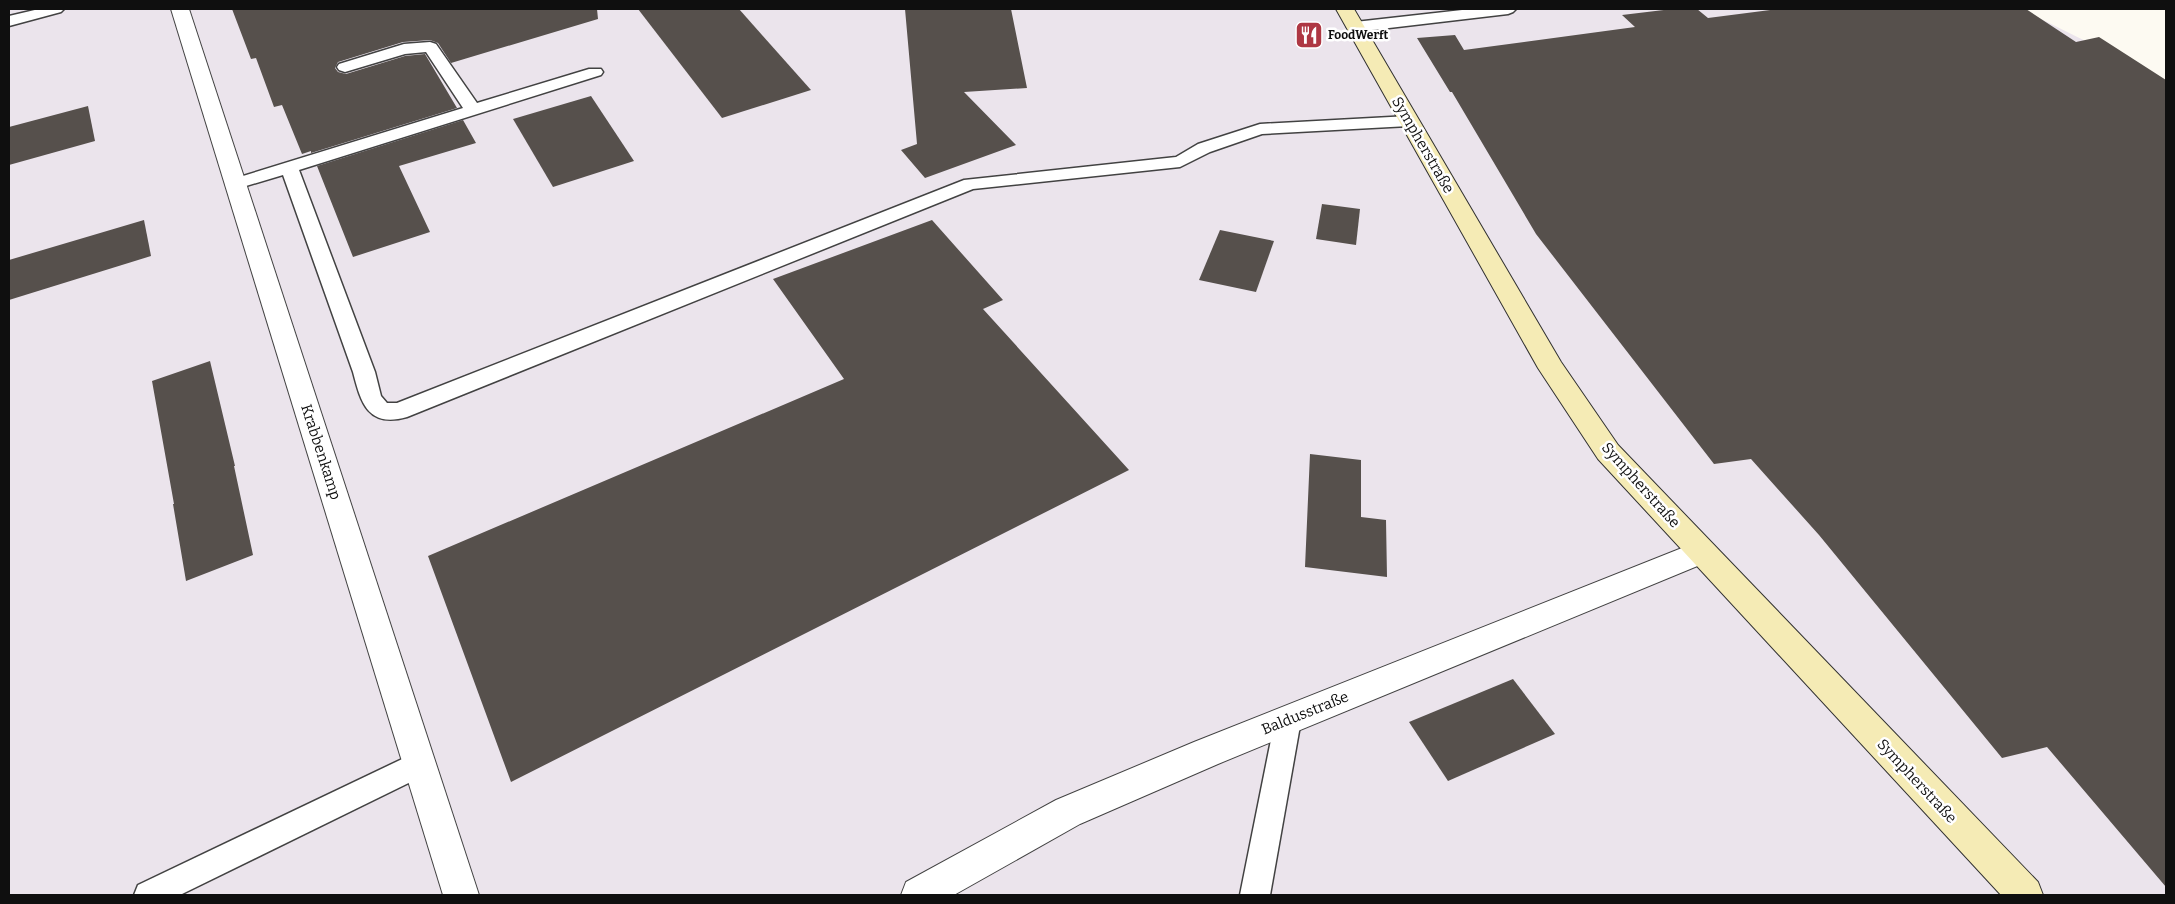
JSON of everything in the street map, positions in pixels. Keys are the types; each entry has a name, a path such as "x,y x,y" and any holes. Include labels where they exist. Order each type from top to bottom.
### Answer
{"street":[{"name":"Krabbenkamp","path":"180,9 461,895"},
{"name":"Sympherstraße","path":"1350,18 1551,368 1608,452 2025,895"},
{"name":"Baldusstraße","path":"919,895 1068,812 1288,720 1702,552"}],"lane":[{"path":"9,21 56,9"},
{"path":"1350,18 1508,9"},
{"path":"345,67 404,49 430,47 473,110"},
{"path":"236,184 595,72"},
{"path":"289,167 364,372 371,399 381,411 399,410 970,184 1180,162 1204,148 1260,129 1409,121"},
{"path":"1255,895 1288,720"},
{"path":"149,895 419,764"}],"shaded area":[{"path":"9,9 2021,9 2166,81 2166,895 9,895"}],"building":[{"path":"232,9 597,9 598,19 451,63 438,43 430,40 403,42 338,62 335,68 338,72 346,74 405,56 425,54 457,108 311,153 311,151 302,154 282,105 274,107 256,58 251,59"},
{"path":"638,9 739,9 811,90 722,118"},
{"path":"905,9 1011,9 1027,88 964,92 1016,145 925,178 901,150 917,144"},
{"path":"1672,9 1697,9 1708,18 1778,9 2026,9 2076,42 2099,37 2166,80 2166,887 2047,747 2002,758 1819,535 1751,459 1714,464 1536,234 1452,92 1450,92 1417,38 1455,35 1464,50 1635,27 1622,15"},
{"path":"591,96 634,161 553,187 513,119"},
{"path":"88,106 95,141 9,165 9,127"},
{"path":"463,120 476,143 399,166 430,232 353,257 317,166"},
{"path":"1322,204 1360,209 1356,245 1316,239"},
{"path":"144,220 151,256 9,300 9,260"},
{"path":"932,220 1003,300 983,309 1129,470 511,782 428,556 844,379 773,279"},
{"path":"1220,230 1274,241 1256,292 1199,280"},
{"path":"210,361 235,466 253,555 186,581 152,381"},
{"path":"1310,454 1361,460 1361,517 1386,520 1387,577 1305,567"},
{"path":"1513,679 1555,734 1448,781 1409,722"}],"place":[{"name":"FoodWerft","path":"1309,35"}]}
